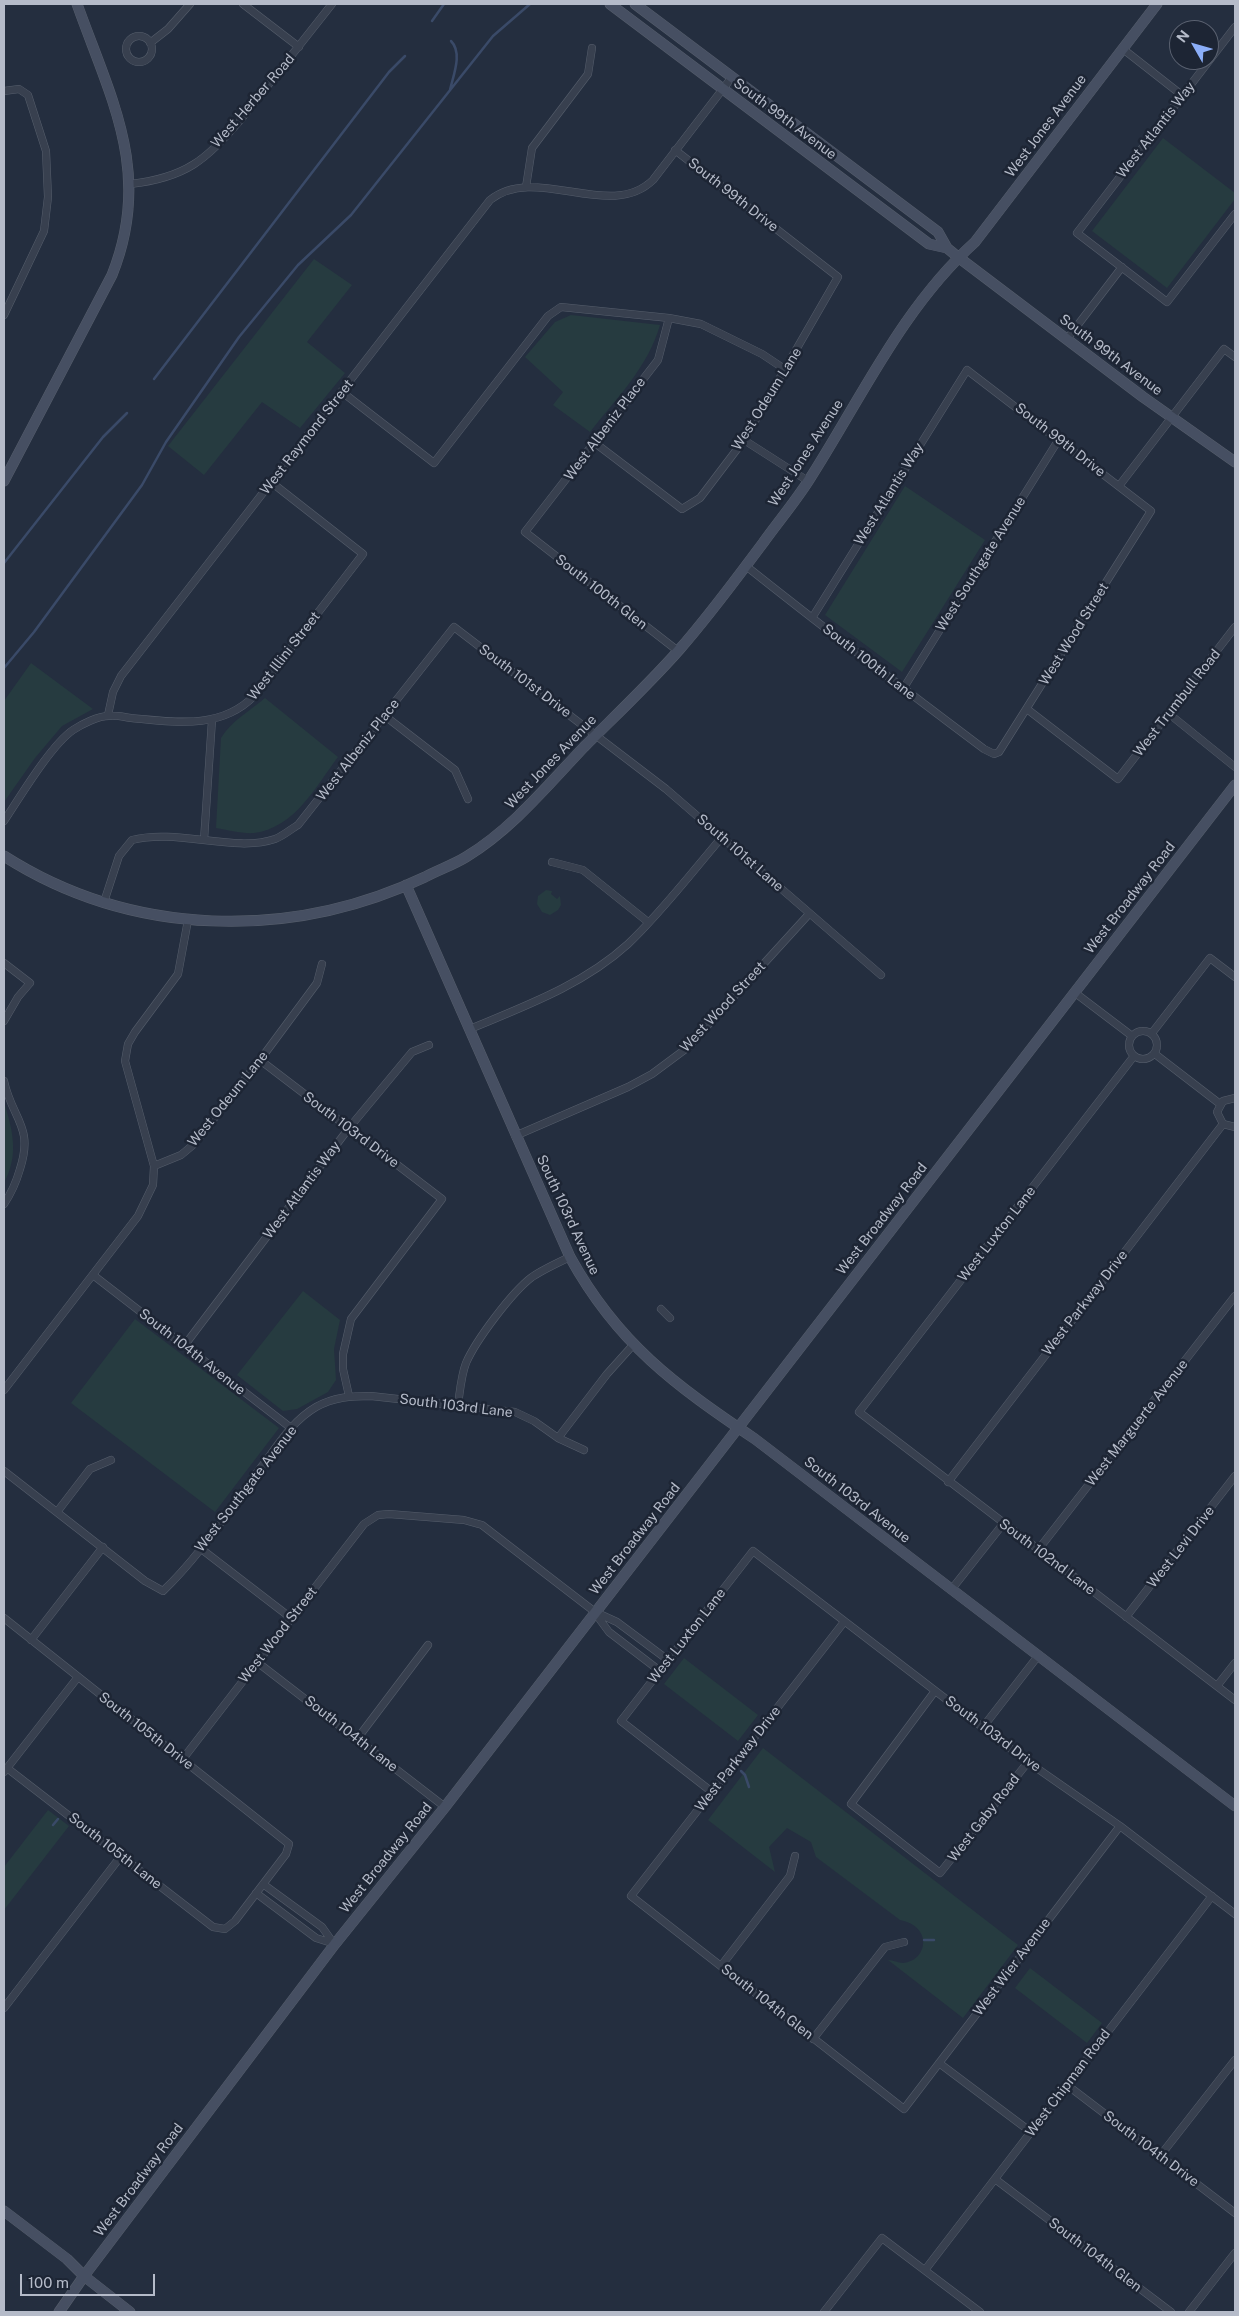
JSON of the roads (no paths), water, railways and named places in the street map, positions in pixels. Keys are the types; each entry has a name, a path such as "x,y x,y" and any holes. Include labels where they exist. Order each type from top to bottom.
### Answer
{"street":[{"path":"4,481 112,275 122,248 127,224 130,184 128,160 121,131 77,4"},
{"path":"150,43 168,29 190,4"},
{"path":"243,4 299,48"},
{"name":"West Herber Road","path":"130,184 170,178 188,169 203,158 226,137 299,48 332,4"},
{"name":"South 99th Avenue","path":"610,4 623,7 723,89 929,244 947,248"},
{"name":"South 99th Avenue","path":"635,4 938,232 947,248 958,257 1173,418 1235,462"},
{"name":"West Jones Avenue","path":"406,886 465,858 507,828 678,652 746,566 808,481 891,344 958,257 975,242 1157,4"},
{"name":"West Atlantis Way","path":"1122,267 1077,233 1235,27"},
{"path":"526,187 532,148 588,74 592,48"},
{"path":"1122,49 1183,96"},
{"path":"675,150 732,77"},
{"path":"4,91 19,89 28,95 46,150 48,197 44,231 4,315"},
{"name":"West Raymond Street","path":"108,716 113,692 121,676 490,200 498,193 526,187 621,196 633,193 647,186 675,150"},
{"name":"South 99th Drive","path":"675,150 838,277"},
{"path":"1067,339 1122,267 1167,302 1235,214"},
{"name":"West Odeum Lane","path":"595,443 682,509 700,498 744,440 838,277"},
{"path":"342,392 434,463 548,316 561,307 669,318 701,324 762,354 786,370"},
{"name":"West Albeniz Place","path":"525,532 658,360 669,318"},
{"path":"1119,486 1224,349 1235,357"},
{"name":"West Atlantis Way","path":"812,618 967,370"},
{"name":"South 99th Drive","path":"967,370 1151,512"},
{"path":"744,440 808,481"},
{"name":"West Southgate Avenue","path":"903,689 1059,440"},
{"name":"West Illini Street","path":"108,716 189,723 212,720 238,710 254,696 363,554 272,482"},
{"name":"West Wood Street","path":"994,754 999,752 1027,709 1151,512"},
{"name":"South 100th Glen","path":"525,532 678,652"},
{"name":"South 100th Lane","path":"746,566 903,689 984,749 994,754"},
{"name":"West Albeniz Place","path":"104,902 119,856 132,840 161,836 258,843 277,839 298,825 454,627"},
{"name":"South 101st Drive","path":"454,627 597,734"},
{"name":"West Trumbull Road","path":"1027,709 1118,779 1235,627"},
{"path":"1168,714 1235,767"},
{"path":"4,821 60,743 72,730 108,716"},
{"path":"385,716 455,770 468,799"},
{"path":"204,840 212,720"},
{"name":"South 101st Lane","path":"597,734 722,837 881,975"},
{"name":"West Broadway Road","path":"59,2312 84,2276 335,1944 445,1807 1235,785"},
{"path":"470,1029 576,982 623,948 722,837"},
{"path":"4,856 60,886 104,902 188,920 253,922 296,917 336,909 406,886"},
{"path":"552,862 583,870 648,922"},
{"name":"South 103rd Avenue","path":"406,886 570,1257 598,1302 633,1345 674,1381 1235,1806"},
{"name":"West Wood Street","path":"516,1136 628,1087 652,1074 688,1048 809,914"},
{"path":"4,1390 93,1275 146,1202 153,1185 154,1166 128,1078 125,1060 128,1044 135,1032 178,974 188,920"},
{"path":"1152,1033 1210,958 1235,977"},
{"path":"4,963 30,983 18,997 4,1022"},
{"name":"West Odeum Lane","path":"154,1166 181,1155 193,1145 260,1060 317,983 322,964"},
{"path":"1074,992 1132,1036"},
{"path":"1132,1036 1143,1031 1152,1033"},
{"path":"1132,1036 1129,1047 1134,1056 1145,1059 1155,1054 1158,1045 1152,1033"},
{"name":"West Atlantis Way","path":"184,1346 349,1128 412,1052 429,1045"},
{"path":"1155,1054 1220,1104"},
{"name":"West Luxton Lane","path":"859,1412 1134,1056"},
{"name":"South 103rd Drive","path":"260,1060 442,1199 351,1319 343,1354 343,1369 349,1396"},
{"path":"4,1081 24,1130 27,1145 13,1191 4,1204"},
{"path":"1235,1098 1227,1099 1220,1104 1217,1112 1223,1124 1235,1127"},
{"name":"West Parkway Drive","path":"948,1482 1223,1124"},
{"path":"458,1405 462,1374 466,1363 489,1327 516,1293 531,1278 570,1257"},
{"name":"South 104th Avenue","path":"93,1275 291,1428"},
{"name":"West Marguerte Avenue","path":"1038,1550 1235,1296"},
{"path":"661,1309 670,1318"},
{"path":"558,1438 607,1374 633,1345"},
{"name":"West Southgate Avenue","path":"102,1547 163,1592 200,1548 291,1428 315,1408 332,1400 349,1396"},
{"name":"South 103rd Lane","path":"349,1396 515,1412 534,1421 558,1438 584,1450"},
{"name":"South 102nd Lane","path":"859,1412 1235,1700"},
{"path":"57,1512 90,1468 111,1460"},
{"path":"4,1471 102,1547 32,1640"},
{"name":"West Levi Drive","path":"1126,1617 1235,1476"},
{"name":"West Wood Street","path":"182,1760 364,1524 378,1515 389,1514 464,1520 482,1525 595,1612"},
{"path":"951,1590 1003,1524"},
{"path":"200,1548 291,1618"},
{"name":"South 103rd Drive","path":"753,1551 1028,1762 1120,1826 1235,1914"},
{"name":"West Luxton Lane","path":"712,1792 620,1721 753,1551"},
{"path":"595,1612 617,1622 668,1660"},
{"path":"595,1612 609,1632 660,1670"},
{"name":"South 105th Drive","path":"4,1618 289,1844 286,1854 263,1884"},
{"name":"West Parkway Drive","path":"631,1896 844,1622"},
{"path":"357,1739 428,1645"},
{"path":"983,1726 1038,1656"},
{"name":"South 104th Lane","path":"257,1662 445,1807"},
{"path":"1217,1686 1235,1663"},
{"path":"6,1770 78,1677"},
{"name":"West Gaby Road","path":"935,1691 851,1804 940,1874 1028,1762"},
{"name":"South 105th Lane","path":"6,1770 213,1927 225,1929 235,1921 256,1893"},
{"name":"West Wier Avenue","path":"904,2109 1120,1826"},
{"path":"4,2008 121,1856"},
{"path":"721,1966 790,1876 794,1856"},
{"path":"263,1884 322,1927 335,1944 316,1938 256,1893 263,1884"},
{"name":"South 104th Glen","path":"631,1896 904,2109"},
{"name":"West Chipman Road","path":"925,2270 1212,1896"},
{"path":"813,2039 885,1947 904,1942"},
{"path":"1160,2156 1235,2060"},
{"path":"939,2063 1031,2132"},
{"name":"South 104th Drive","path":"1067,2085 1235,2213"},
{"name":"South 104th Glen","path":"995,2179 1171,2312"},
{"path":"4,2211 130,2312"},
{"path":"824,2312 882,2238 980,2312"},
{"path":"1189,2312 1235,2253"},
{"path":"965,2312 970,2305"}],"waterway":[{"path":"432,21 444,4"},
{"path":"4,668 34,632 142,485 166,442 239,337 298,265 351,215 493,36 530,4"},
{"path":"450,90 457,58 455,46 451,41"},
{"path":"154,379 389,72 405,56"},
{"path":"4,563 103,437 127,413"},
{"path":"741,1771 745,1775 749,1787"},
{"path":"53,1825 58,1819"},
{"path":"924,1940 934,1940"}]}
